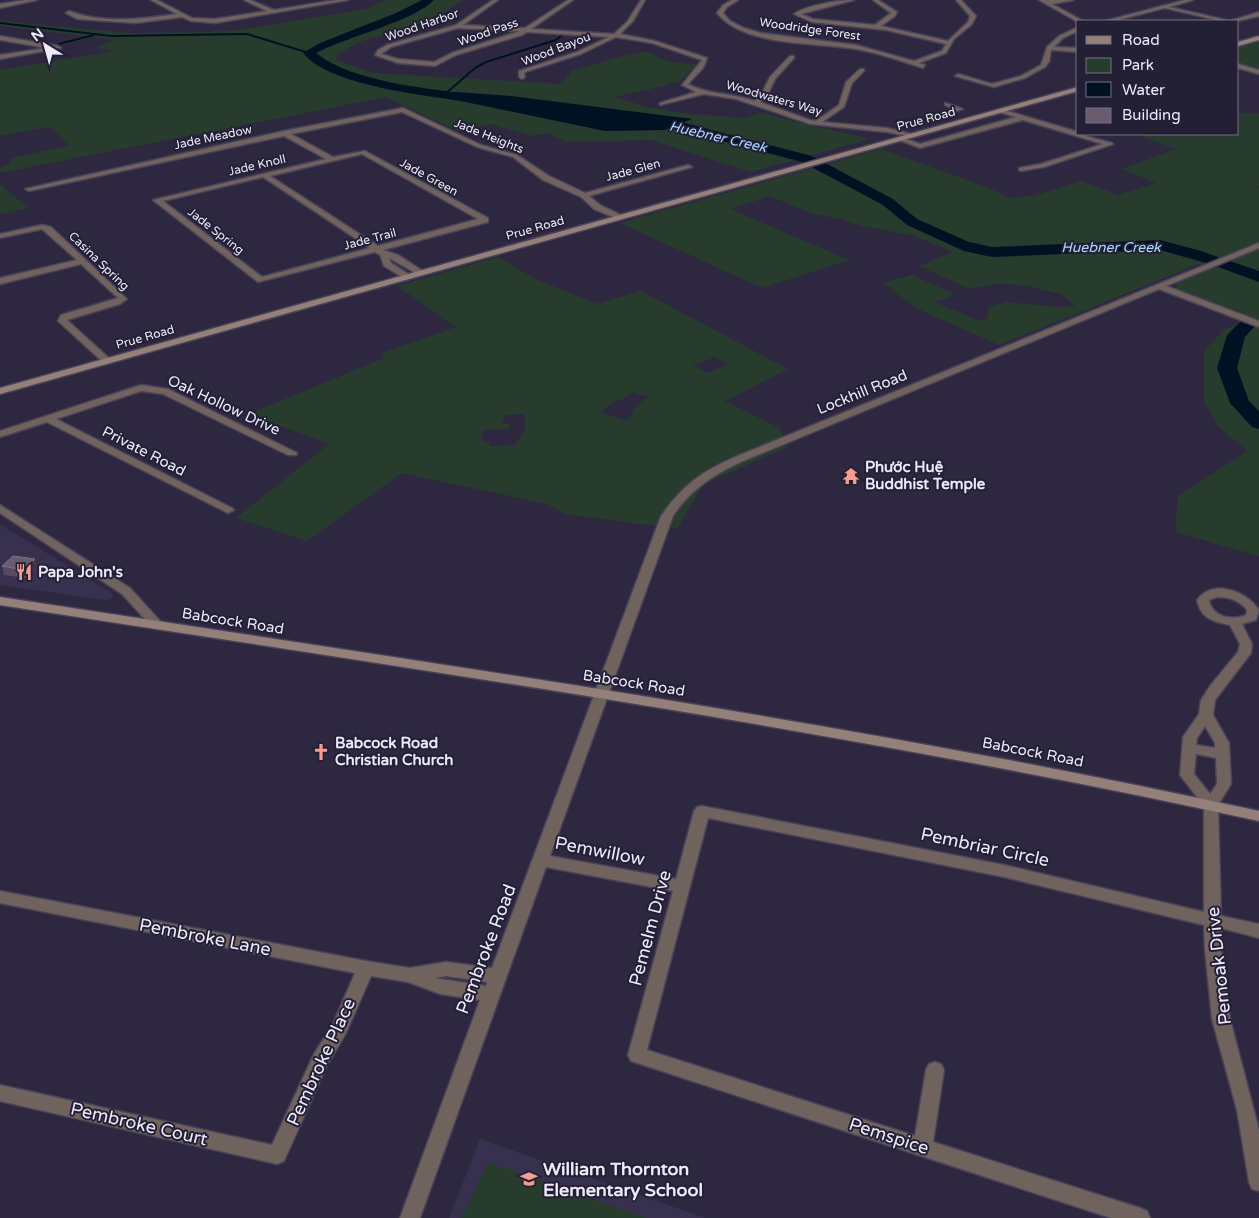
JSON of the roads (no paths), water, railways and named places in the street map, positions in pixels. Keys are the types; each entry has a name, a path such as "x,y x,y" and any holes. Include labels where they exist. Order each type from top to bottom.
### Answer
{"main road":[{"path":"1239,44 1259,38"},
{"name":"Prue Road","path":"0,391 1076,90"},
{"name":"Babcock Road","path":"0,601 603,694 951,753 1259,816"}],"street":[{"path":"0,6 35,0"},
{"path":"153,0 195,20 215,21 346,0"},
{"path":"246,0 274,13"},
{"name":"Wood Harbor","path":"434,64 398,61 379,56 378,53 396,44 458,26 496,0"},
{"name":"Wood Pass","path":"434,64 454,54 513,37 527,30 572,0"},
{"name":"Wood Bayou","path":"522,77 521,72 585,50 615,34 626,26 643,0"},
{"name":"Woodridge Forest","path":"736,0 725,6 720,13 726,21 742,29 777,37 859,47 923,66"},
{"path":"852,0 804,10 797,14 812,20 876,27 950,43"},
{"path":"875,0 894,12 893,15 876,27"},
{"path":"914,63 940,54 947,49 950,43 970,23 973,16 958,0"},
{"path":"1041,0 1078,20"},
{"path":"1046,3 1072,0"},
{"path":"1112,20 1189,0"},
{"path":"1165,7 1223,20"},
{"path":"69,14 77,17 136,21 183,15"},
{"path":"1236,20 1259,14"},
{"name":"Woodwaters Way","path":"458,26 615,34 635,37 705,59 701,68 686,82 686,85 704,92 754,103 786,115 817,123 912,135"},
{"path":"958,76 992,86 1023,77 1038,70 1046,62 1050,48 1064,34 1076,30"},
{"path":"0,38 58,48 0,57"},
{"path":"1050,48 1076,50"},
{"path":"669,52 677,50"},
{"path":"754,103 764,96 772,78 792,56"},
{"path":"1239,66 1259,72"},
{"path":"1239,70 1245,68"},
{"path":"817,123 842,106 849,82 862,70"},
{"path":"662,104 704,92"},
{"path":"940,115 960,108 947,104"},
{"name":"Jade Meadow","path":"29,189 284,133 403,110"},
{"name":"Jade Heights","path":"403,110 479,146 515,156 546,178 587,197 631,214"},
{"path":"955,111 977,118"},
{"path":"1001,111 1076,134"},
{"name":"Woodwaters Way","path":"884,132 920,146 1021,118"},
{"path":"284,133 332,159"},
{"path":"1021,169 1042,166 1110,144 1079,135"},
{"name":"Jade Knoll","path":"157,200 362,152"},
{"name":"Jade Green","path":"362,152 485,220"},
{"name":"Jade Glen","path":"587,197 688,167"},
{"path":"264,175 380,251 405,262 422,273"},
{"name":"Jade Heights","path":"587,197 592,204 618,217"},
{"name":"Jade Spring","path":"157,200 261,280"},
{"path":"601,209 613,206"},
{"name":"Jade Trail","path":"261,280 380,251 485,220"},
{"name":"Casina Spring","path":"0,236 42,227 48,229 123,300 64,317 62,321 107,361"},
{"name":"Lockhill Road","path":"603,694 668,516 686,490 702,477 748,455 1259,245"},
{"path":"380,251 391,266 407,277"},
{"path":"0,281 81,261"},
{"path":"391,266 405,262"},
{"path":"1160,286 1259,324"},
{"name":"Oak Hollow Drive","path":"0,434 119,394 151,388 165,391 292,453"},
{"name":"Private Road","path":"46,418 228,510"},
{"path":"0,508 126,591 157,625"},
{"path":"1206,715 1222,743 1223,755 1224,784 1210,805 1187,775 1190,737 1206,715 1208,700 1215,688 1244,653 1246,644 1235,622"},
{"name":"Pembroke Road","path":"410,1218 496,976 603,694"},
{"path":"1189,748 1223,755"},
{"name":"Pemoak Drive","path":"1210,805 1213,950 1222,1019 1246,1110 1259,1182"},
{"name":"Pembriar Circle","path":"702,811 1004,871 1259,931"},
{"name":"Pemelm Drive","path":"637,1056 702,811"},
{"name":"Pemwillow","path":"541,860 681,886"},
{"name":"Pembroke Lane","path":"0,897 410,975 440,986 490,994"},
{"name":"Pembroke Place","path":"277,1155 320,1060 340,1028 366,968"},
{"name":"Pembroke Lane","path":"410,975 446,969 496,976"},
{"name":"Pemspice","path":"637,1056 1140,1218"},
{"path":"923,1148 935,1070"},
{"name":"Pembroke Court","path":"0,1093 277,1155"}],"water":[{"path":"454,92 511,96 692,119 664,130 605,131 445,96"}],"waterway":[{"name":"Huebner Creek","path":"429,0 400,15 339,38 309,53 322,63 340,72 363,79 415,90 480,100"},
{"path":"0,23 111,36 247,34 309,53"},
{"path":"445,94 475,68 486,62 556,40 565,33"},
{"path":"59,44 94,35"},
{"name":"Huebner Creek","path":"644,123 677,125 807,159 888,202 912,222 964,246 992,252 1160,245 1212,260"},
{"name":"Huebner Creek","path":"1224,264 1259,277"},
{"name":"Huebner Creek","path":"1248,324 1236,335 1227,368 1240,403 1259,423"}],"place":[{"name":"Phước Huệ Buddhist Temple","path":"851,476"},
{"name":"Papa John's","path":"24,572"},
{"name":"Babcock Road Christian Church","path":"321,752"},
{"name":"William Thornton Elementary School","path":"529,1179"}]}
